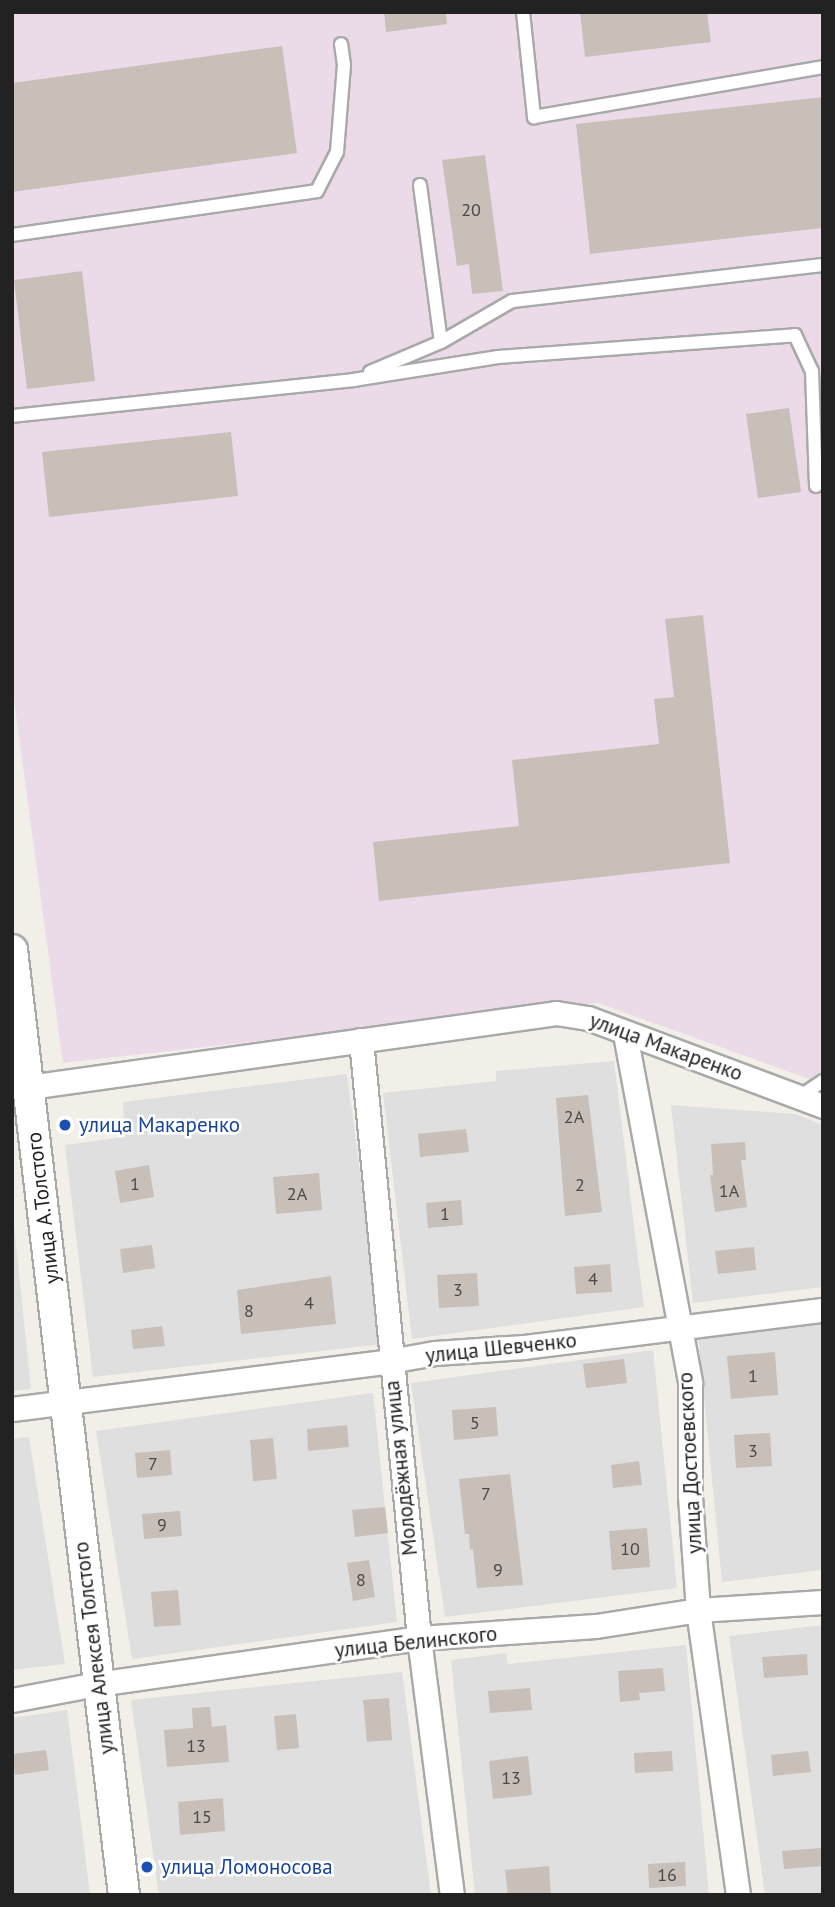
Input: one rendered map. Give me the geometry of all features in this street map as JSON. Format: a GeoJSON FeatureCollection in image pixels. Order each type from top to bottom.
{"type":"FeatureCollection","features":[{"type":"Feature","properties":{"kind":"street"},"geometry":{"type":"LineString","coordinates":[[12,950],[17,1016]]}},
{"type":"Feature","properties":{"kind":"street","name":"улица Макаренко"},"geometry":{"type":"LineString","coordinates":[[29,1087],[556,1013],[588,1018],[625,1034],[802,1095],[823,1106]]}},
{"type":"Feature","properties":{"kind":"street","name":"улица А.Толстого"},"geometry":{"type":"LineString","coordinates":[[17,1016],[29,1087],[66,1400]]}},
{"type":"Feature","properties":{"kind":"street","name":"улица Достоевского"},"geometry":{"type":"LineString","coordinates":[[625,1034],[690,1383],[690,1496],[698,1610],[738,1895]]}},
{"type":"Feature","properties":{"kind":"street","name":"Молодёжная улица"},"geometry":{"type":"LineString","coordinates":[[362,1040],[390,1361],[419,1638],[452,1895]]}},
{"type":"Feature","properties":{"kind":"street","name":"улица Шевченко"},"geometry":{"type":"LineString","coordinates":[[12,1409],[435,1353],[524,1347],[823,1310]]}},
{"type":"Feature","properties":{"kind":"street","name":"улица Алексея Толстого"},"geometry":{"type":"LineString","coordinates":[[66,1400],[97,1684],[124,1895]]}},
{"type":"Feature","properties":{"kind":"street","name":"улица Белинского"},"geometry":{"type":"LineString","coordinates":[[12,1700],[97,1684],[419,1638],[596,1626],[698,1610],[823,1602]]}},
{"type":"Feature","properties":{"kind":"lane"},"geometry":{"type":"LineString","coordinates":[[523,12],[534,117],[823,67]]}},
{"type":"Feature","properties":{"kind":"lane"},"geometry":{"type":"LineString","coordinates":[[12,235],[317,191],[337,152],[344,65],[341,44]]}},
{"type":"Feature","properties":{"kind":"lane"},"geometry":{"type":"LineString","coordinates":[[420,185],[441,342]]}},
{"type":"Feature","properties":{"kind":"lane"},"geometry":{"type":"LineString","coordinates":[[353,380],[441,342],[512,301],[823,265]]}},
{"type":"Feature","properties":{"kind":"lane"},"geometry":{"type":"LineString","coordinates":[[12,415],[353,380],[498,357],[796,335],[812,371],[819,450],[816,486]]}},
{"type":"Feature","properties":{"kind":"lane"},"geometry":{"type":"LineString","coordinates":[[802,1095],[823,1081]]}},
{"type":"Feature","properties":{"kind":"shaded area"},"geometry":{"type":"Polygon","coordinates":[[[12,12],[823,12],[823,1084],[598,1003],[63,1063],[12,685],[12,12]]]}},
{"type":"Feature","properties":{"kind":"shaded area"},"geometry":{"type":"Polygon","coordinates":[[[614,1061],[644,1307],[412,1339],[383,1093],[496,1081],[496,1071],[614,1061]]]}},
{"type":"Feature","properties":{"kind":"shaded area"},"geometry":{"type":"Polygon","coordinates":[[[347,1074],[383,1344],[93,1377],[65,1145],[125,1137],[123,1102],[347,1074]]]}},
{"type":"Feature","properties":{"kind":"shaded area"},"geometry":{"type":"Polygon","coordinates":[[[671,1105],[796,1114],[823,1125],[823,1287],[693,1303],[671,1105]]]}},
{"type":"Feature","properties":{"kind":"shaded area"},"geometry":{"type":"Polygon","coordinates":[[[12,1205],[31,1389],[12,1391],[12,1205]]]}},
{"type":"Feature","properties":{"kind":"shaded area"},"geometry":{"type":"Polygon","coordinates":[[[823,1323],[823,1570],[722,1582],[698,1335],[823,1323]]]}},
{"type":"Feature","properties":{"kind":"shaded area"},"geometry":{"type":"Polygon","coordinates":[[[653,1350],[677,1588],[445,1617],[411,1383],[653,1350]]]}},
{"type":"Feature","properties":{"kind":"shaded area"},"geometry":{"type":"Polygon","coordinates":[[[373,1393],[397,1622],[132,1659],[96,1431],[373,1393]]]}},
{"type":"Feature","properties":{"kind":"shaded area"},"geometry":{"type":"Polygon","coordinates":[[[29,1437],[65,1664],[12,1670],[12,1439],[29,1437]]]}},
{"type":"Feature","properties":{"kind":"shaded area"},"geometry":{"type":"Polygon","coordinates":[[[823,1625],[823,1895],[765,1895],[729,1636],[823,1625]]]}},
{"type":"Feature","properties":{"kind":"shaded area"},"geometry":{"type":"Polygon","coordinates":[[[686,1645],[709,1895],[475,1895],[451,1660],[506,1653],[508,1664],[686,1645]]]}},
{"type":"Feature","properties":{"kind":"shaded area"},"geometry":{"type":"Polygon","coordinates":[[[402,1672],[431,1895],[159,1895],[131,1700],[402,1672]]]}},
{"type":"Feature","properties":{"kind":"shaded area"},"geometry":{"type":"Polygon","coordinates":[[[67,1710],[90,1895],[12,1895],[12,1718],[67,1710]]]}},
{"type":"Feature","properties":{"kind":"building"},"geometry":{"type":"Polygon","coordinates":[[[384,12],[446,12],[447,24],[386,32],[384,12]]]}},
{"type":"Feature","properties":{"kind":"building"},"geometry":{"type":"Polygon","coordinates":[[[580,12],[707,12],[711,42],[585,57],[580,12]]]}},
{"type":"Feature","properties":{"kind":"building"},"geometry":{"type":"Polygon","coordinates":[[[282,46],[297,153],[12,192],[12,83],[282,46]]]}},
{"type":"Feature","properties":{"kind":"building"},"geometry":{"type":"Polygon","coordinates":[[[823,97],[823,228],[590,254],[576,124],[823,97]]]}},
{"type":"Feature","properties":{"kind":"building"},"geometry":{"type":"Polygon","coordinates":[[[485,155],[503,291],[472,294],[469,264],[457,266],[442,160],[485,155]]]}},
{"type":"Feature","properties":{"kind":"building"},"geometry":{"type":"Polygon","coordinates":[[[82,271],[95,381],[27,389],[14,280],[82,271]]]}},
{"type":"Feature","properties":{"kind":"building"},"geometry":{"type":"Polygon","coordinates":[[[789,408],[801,492],[758,498],[746,414],[789,408]]]}},
{"type":"Feature","properties":{"kind":"building"},"geometry":{"type":"Polygon","coordinates":[[[231,432],[238,496],[49,517],[42,452],[231,432]]]}},
{"type":"Feature","properties":{"kind":"building"},"geometry":{"type":"Polygon","coordinates":[[[703,615],[730,863],[379,901],[373,842],[519,826],[512,760],[659,744],[654,699],[674,697],[665,619],[703,615]]]}},
{"type":"Feature","properties":{"kind":"building"},"geometry":{"type":"Polygon","coordinates":[[[588,1095],[602,1212],[565,1216],[556,1098],[588,1095]]]}},
{"type":"Feature","properties":{"kind":"building"},"geometry":{"type":"Polygon","coordinates":[[[466,1129],[469,1152],[420,1157],[418,1134],[466,1129]]]}},
{"type":"Feature","properties":{"kind":"building"},"geometry":{"type":"Polygon","coordinates":[[[745,1142],[746,1160],[741,1160],[747,1207],[715,1212],[710,1175],[713,1175],[711,1144],[745,1142]]]}},
{"type":"Feature","properties":{"kind":"building"},"geometry":{"type":"Polygon","coordinates":[[[149,1165],[154,1197],[120,1203],[115,1171],[149,1165]]]}},
{"type":"Feature","properties":{"kind":"building"},"geometry":{"type":"Polygon","coordinates":[[[319,1173],[322,1210],[276,1214],[273,1177],[319,1173]]]}},
{"type":"Feature","properties":{"kind":"building"},"geometry":{"type":"Polygon","coordinates":[[[461,1200],[463,1225],[428,1228],[426,1203],[461,1200]]]}},
{"type":"Feature","properties":{"kind":"building"},"geometry":{"type":"Polygon","coordinates":[[[152,1245],[155,1268],[123,1273],[120,1249],[152,1245]]]}},
{"type":"Feature","properties":{"kind":"building"},"geometry":{"type":"Polygon","coordinates":[[[754,1247],[756,1270],[718,1274],[715,1251],[754,1247]]]}},
{"type":"Feature","properties":{"kind":"building"},"geometry":{"type":"Polygon","coordinates":[[[610,1264],[612,1292],[576,1294],[574,1267],[610,1264]]]}},
{"type":"Feature","properties":{"kind":"building"},"geometry":{"type":"Polygon","coordinates":[[[477,1273],[479,1306],[439,1308],[437,1275],[477,1273]]]}},
{"type":"Feature","properties":{"kind":"building"},"geometry":{"type":"Polygon","coordinates":[[[331,1276],[336,1324],[241,1334],[237,1290],[331,1276]]]}},
{"type":"Feature","properties":{"kind":"building"},"geometry":{"type":"Polygon","coordinates":[[[162,1326],[165,1346],[133,1349],[131,1330],[162,1326]]]}},
{"type":"Feature","properties":{"kind":"building"},"geometry":{"type":"Polygon","coordinates":[[[775,1352],[778,1395],[731,1399],[727,1356],[775,1352]]]}},
{"type":"Feature","properties":{"kind":"building"},"geometry":{"type":"Polygon","coordinates":[[[624,1359],[627,1383],[586,1388],[583,1364],[624,1359]]]}},
{"type":"Feature","properties":{"kind":"building"},"geometry":{"type":"Polygon","coordinates":[[[496,1407],[498,1436],[454,1440],[452,1410],[496,1407]]]}},
{"type":"Feature","properties":{"kind":"building"},"geometry":{"type":"Polygon","coordinates":[[[347,1425],[349,1447],[308,1451],[307,1429],[347,1425]]]}},
{"type":"Feature","properties":{"kind":"building"},"geometry":{"type":"Polygon","coordinates":[[[770,1433],[772,1466],[736,1468],[734,1435],[770,1433]]]}},
{"type":"Feature","properties":{"kind":"building"},"geometry":{"type":"Polygon","coordinates":[[[273,1438],[277,1479],[253,1481],[250,1440],[273,1438]]]}},
{"type":"Feature","properties":{"kind":"building"},"geometry":{"type":"Polygon","coordinates":[[[170,1450],[172,1475],[137,1478],[135,1453],[170,1450]]]}},
{"type":"Feature","properties":{"kind":"building"},"geometry":{"type":"Polygon","coordinates":[[[639,1461],[642,1485],[613,1488],[611,1465],[639,1461]]]}},
{"type":"Feature","properties":{"kind":"building"},"geometry":{"type":"Polygon","coordinates":[[[510,1474],[523,1585],[477,1588],[473,1549],[470,1550],[469,1534],[465,1534],[459,1479],[510,1474]]]}},
{"type":"Feature","properties":{"kind":"building"},"geometry":{"type":"Polygon","coordinates":[[[385,1507],[388,1533],[355,1537],[352,1510],[385,1507]]]}},
{"type":"Feature","properties":{"kind":"building"},"geometry":{"type":"Polygon","coordinates":[[[180,1511],[182,1536],[144,1539],[142,1514],[180,1511]]]}},
{"type":"Feature","properties":{"kind":"building"},"geometry":{"type":"Polygon","coordinates":[[[647,1528],[650,1567],[612,1570],[609,1531],[647,1528]]]}},
{"type":"Feature","properties":{"kind":"building"},"geometry":{"type":"Polygon","coordinates":[[[369,1560],[375,1597],[353,1601],[347,1563],[369,1560]]]}},
{"type":"Feature","properties":{"kind":"building"},"geometry":{"type":"Polygon","coordinates":[[[178,1590],[181,1625],[154,1627],[151,1592],[178,1590]]]}},
{"type":"Feature","properties":{"kind":"building"},"geometry":{"type":"Polygon","coordinates":[[[807,1654],[808,1675],[764,1678],[762,1657],[807,1654]]]}},
{"type":"Feature","properties":{"kind":"building"},"geometry":{"type":"Polygon","coordinates":[[[663,1668],[665,1691],[639,1693],[640,1700],[620,1702],[618,1671],[663,1668]]]}},
{"type":"Feature","properties":{"kind":"building"},"geometry":{"type":"Polygon","coordinates":[[[530,1688],[532,1710],[490,1713],[488,1691],[530,1688]]]}},
{"type":"Feature","properties":{"kind":"building"},"geometry":{"type":"Polygon","coordinates":[[[389,1698],[392,1740],[367,1742],[363,1700],[389,1698]]]}},
{"type":"Feature","properties":{"kind":"building"},"geometry":{"type":"Polygon","coordinates":[[[210,1707],[212,1727],[226,1725],[229,1762],[167,1767],[164,1730],[193,1728],[192,1708],[210,1707]]]}},
{"type":"Feature","properties":{"kind":"building"},"geometry":{"type":"Polygon","coordinates":[[[296,1714],[299,1748],[277,1750],[274,1716],[296,1714]]]}},
{"type":"Feature","properties":{"kind":"building"},"geometry":{"type":"Polygon","coordinates":[[[46,1750],[49,1770],[15,1775],[12,1754],[46,1750]]]}},
{"type":"Feature","properties":{"kind":"building"},"geometry":{"type":"Polygon","coordinates":[[[672,1751],[673,1771],[635,1773],[634,1753],[672,1751]]]}},
{"type":"Feature","properties":{"kind":"building"},"geometry":{"type":"Polygon","coordinates":[[[808,1751],[811,1772],[773,1776],[771,1755],[808,1751]]]}},
{"type":"Feature","properties":{"kind":"building"},"geometry":{"type":"Polygon","coordinates":[[[528,1756],[532,1795],[493,1799],[489,1761],[528,1756]]]}},
{"type":"Feature","properties":{"kind":"building"},"geometry":{"type":"Polygon","coordinates":[[[223,1798],[225,1831],[180,1835],[178,1802],[223,1798]]]}},
{"type":"Feature","properties":{"kind":"building"},"geometry":{"type":"Polygon","coordinates":[[[821,1848],[823,1866],[784,1869],[782,1851],[821,1848]]]}},
{"type":"Feature","properties":{"kind":"building"},"geometry":{"type":"Polygon","coordinates":[[[685,1862],[686,1886],[649,1888],[648,1864],[685,1862]]]}},
{"type":"Feature","properties":{"kind":"building"},"geometry":{"type":"Polygon","coordinates":[[[549,1866],[551,1895],[508,1895],[505,1870],[549,1866]]]}},
{"type":"Feature","properties":{"kind":"place","name":"улица Макаренко"},"geometry":{"type":"Point","coordinates":[65,1125]}},
{"type":"Feature","properties":{"kind":"place","name":"улица Ломоносова"},"geometry":{"type":"Point","coordinates":[147,1867]}}]}
